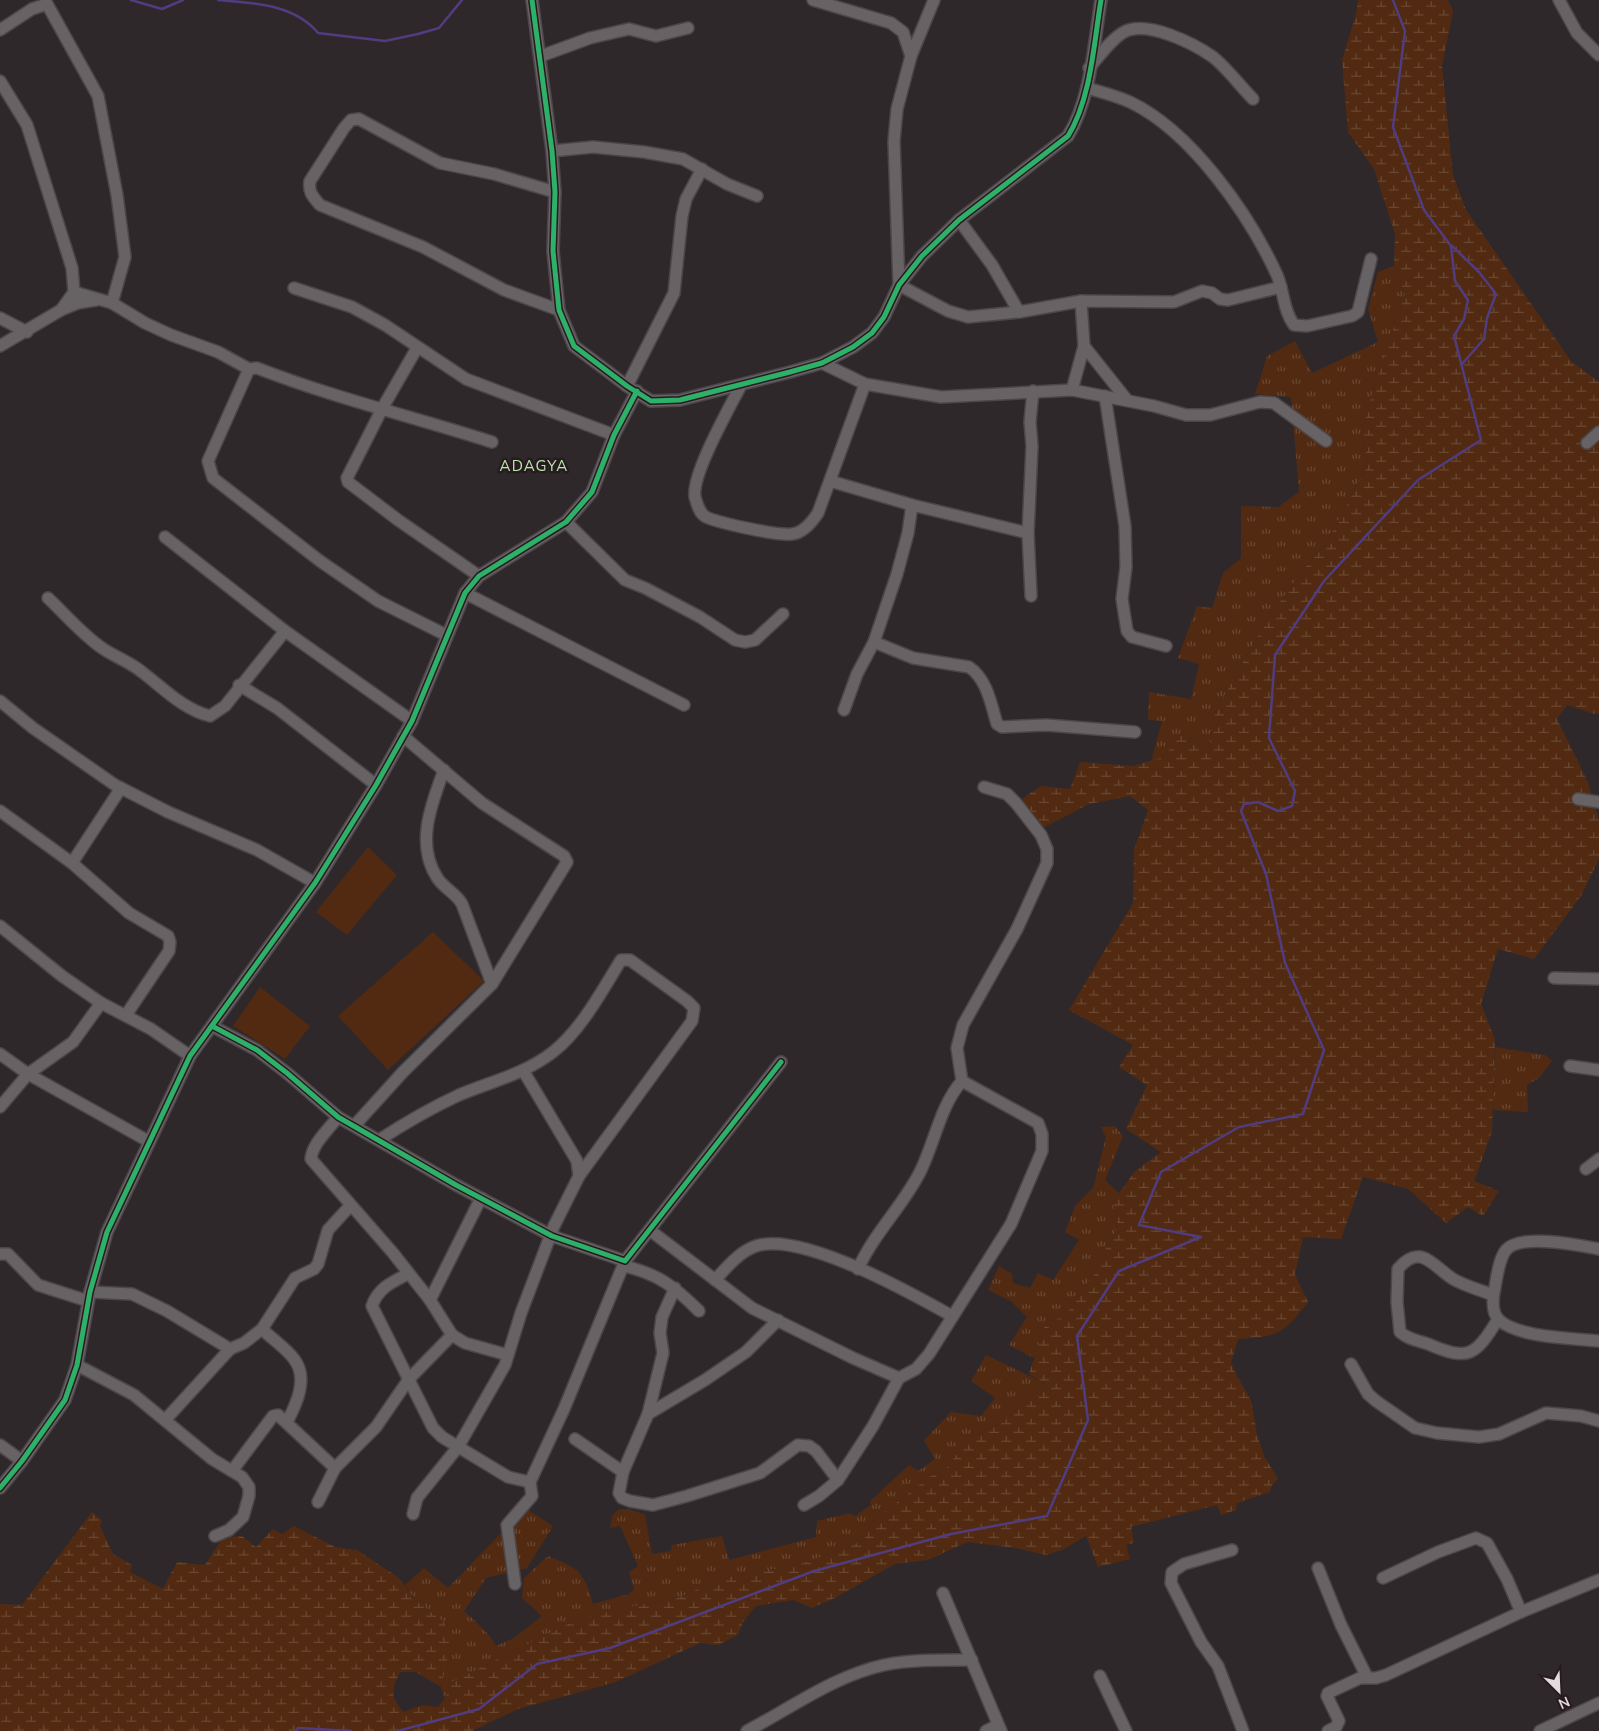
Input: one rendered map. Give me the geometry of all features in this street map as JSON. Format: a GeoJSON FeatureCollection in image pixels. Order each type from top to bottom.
{"type":"FeatureCollection","features":[{"type":"Feature","properties":{"kind":"street"},"geometry":{"type":"LineString","coordinates":[[532,0],[541,56],[552,151],[555,192],[553,251],[559,310],[574,346],[651,401],[680,400],[822,363],[852,347],[872,333],[884,317],[899,285],[922,256],[959,220],[1068,136],[1076,123],[1086,88],[1101,0]]}},
{"type":"Feature","properties":{"kind":"street"},"geometry":{"type":"LineString","coordinates":[[812,0],[891,23],[904,32],[911,56]]}},
{"type":"Feature","properties":{"kind":"street"},"geometry":{"type":"LineString","coordinates":[[899,285],[894,141],[897,109],[911,56],[934,0]]}},
{"type":"Feature","properties":{"kind":"street"},"geometry":{"type":"LineString","coordinates":[[1559,0],[1577,33],[1599,55]]}},
{"type":"Feature","properties":{"kind":"street"},"geometry":{"type":"LineString","coordinates":[[0,30],[45,2],[98,96],[117,195],[125,257],[112,303]]}},
{"type":"Feature","properties":{"kind":"street"},"geometry":{"type":"LineString","coordinates":[[541,56],[590,38],[629,29],[656,36],[688,28]]}},
{"type":"Feature","properties":{"kind":"street"},"geometry":{"type":"LineString","coordinates":[[1090,68],[1122,33],[1135,28],[1149,29],[1169,34],[1213,58],[1252,99]]}},
{"type":"Feature","properties":{"kind":"street"},"geometry":{"type":"LineString","coordinates":[[0,81],[5,99],[27,125],[72,268],[74,292],[61,310]]}},
{"type":"Feature","properties":{"kind":"street"},"geometry":{"type":"LineString","coordinates":[[1086,88],[1131,102],[1164,123],[1201,159],[1240,210],[1257,236],[1278,276],[1288,318],[1294,325],[1307,326],[1352,316],[1358,312],[1362,304],[1371,259]]}},
{"type":"Feature","properties":{"kind":"street"},"geometry":{"type":"LineString","coordinates":[[555,192],[494,174],[440,163],[360,119],[351,120],[344,128],[308,187],[320,205],[423,248],[504,290],[559,310]]}},
{"type":"Feature","properties":{"kind":"street"},"geometry":{"type":"LineString","coordinates":[[552,151],[593,148],[644,152],[683,159],[726,184],[757,196]]}},
{"type":"Feature","properties":{"kind":"street"},"geometry":{"type":"LineString","coordinates":[[0,1488],[22,1461],[65,1400],[77,1365],[89,1297],[107,1232],[148,1141],[190,1056],[314,883],[376,785],[412,721],[465,593],[479,576],[566,522],[592,492],[632,389],[674,294],[682,216],[686,198],[702,169]]}},
{"type":"Feature","properties":{"kind":"street"},"geometry":{"type":"LineString","coordinates":[[959,220],[992,265],[1019,312]]}},
{"type":"Feature","properties":{"kind":"street"},"geometry":{"type":"LineString","coordinates":[[899,285],[956,314],[968,317],[1019,312],[1081,301],[1174,302],[1202,291],[1212,292],[1220,299],[1228,300],[1280,288]]}},
{"type":"Feature","properties":{"kind":"street"},"geometry":{"type":"LineString","coordinates":[[294,288],[352,307],[385,325],[466,379],[614,435]]}},
{"type":"Feature","properties":{"kind":"street"},"geometry":{"type":"LineString","coordinates":[[74,292],[112,303],[154,327],[218,352],[249,369],[257,368],[314,390],[382,407],[492,442]]}},
{"type":"Feature","properties":{"kind":"street"},"geometry":{"type":"LineString","coordinates":[[0,346],[27,332],[61,310],[78,303],[98,299]]}},
{"type":"Feature","properties":{"kind":"street"},"geometry":{"type":"LineString","coordinates":[[1072,390],[1084,346],[1081,301]]}},
{"type":"Feature","properties":{"kind":"street"},"geometry":{"type":"LineString","coordinates":[[0,318],[27,332]]}},
{"type":"Feature","properties":{"kind":"street"},"geometry":{"type":"LineString","coordinates":[[1084,346],[1127,400]]}},
{"type":"Feature","properties":{"kind":"street"},"geometry":{"type":"LineString","coordinates":[[417,348],[382,407],[348,478],[348,482],[398,520],[479,576]]}},
{"type":"Feature","properties":{"kind":"street"},"geometry":{"type":"LineString","coordinates":[[822,363],[865,384],[941,397],[1072,390],[1127,400],[1186,415],[1210,415],[1260,402],[1274,403],[1326,441]]}},
{"type":"Feature","properties":{"kind":"street"},"geometry":{"type":"LineString","coordinates":[[249,369],[212,448],[208,461],[213,478],[320,561],[378,601],[446,635]]}},
{"type":"Feature","properties":{"kind":"street"},"geometry":{"type":"LineString","coordinates":[[741,385],[716,435],[695,486],[699,510],[705,516],[726,523],[793,534],[813,521],[830,481],[865,384]]}},
{"type":"Feature","properties":{"kind":"street"},"geometry":{"type":"LineString","coordinates":[[1031,596],[1028,533],[1032,454],[1030,422],[1033,391]]}},
{"type":"Feature","properties":{"kind":"street"},"geometry":{"type":"LineString","coordinates":[[1105,396],[1125,526],[1126,567],[1122,600],[1128,631],[1132,637],[1166,646]]}},
{"type":"Feature","properties":{"kind":"street"},"geometry":{"type":"LineString","coordinates":[[1587,443],[1599,432]]}},
{"type":"Feature","properties":{"kind":"street"},"geometry":{"type":"LineString","coordinates":[[830,481],[912,505],[1028,533]]}},
{"type":"Feature","properties":{"kind":"street"},"geometry":{"type":"LineString","coordinates":[[844,710],[857,674],[874,642],[897,574],[908,533],[912,505]]}},
{"type":"Feature","properties":{"kind":"street"},"geometry":{"type":"LineString","coordinates":[[566,522],[625,580],[700,617],[735,640],[745,642],[755,640],[783,614]]}},
{"type":"Feature","properties":{"kind":"street"},"geometry":{"type":"LineString","coordinates":[[165,537],[285,631],[412,721]]}},
{"type":"Feature","properties":{"kind":"street"},"geometry":{"type":"LineString","coordinates":[[465,593],[684,705]]}},
{"type":"Feature","properties":{"kind":"street"},"geometry":{"type":"LineString","coordinates":[[48,598],[98,645],[125,659],[179,701],[201,714],[210,716],[216,714],[225,706],[239,685],[285,631]]}},
{"type":"Feature","properties":{"kind":"street"},"geometry":{"type":"LineString","coordinates":[[874,642],[913,658],[969,667],[977,672],[984,684],[997,724],[1002,727],[1046,725],[1135,732]]}},
{"type":"Feature","properties":{"kind":"street"},"geometry":{"type":"LineString","coordinates":[[239,685],[277,708],[376,785]]}},
{"type":"Feature","properties":{"kind":"street"},"geometry":{"type":"LineString","coordinates":[[0,701],[33,728],[121,788],[168,812],[257,850],[314,883]]}},
{"type":"Feature","properties":{"kind":"street"},"geometry":{"type":"LineString","coordinates":[[354,1126],[403,1072],[492,984],[567,862],[564,856],[482,803],[403,736]]}},
{"type":"Feature","properties":{"kind":"street"},"geometry":{"type":"LineString","coordinates":[[444,770],[430,807],[426,848],[438,879],[458,896],[462,904],[492,984]]}},
{"type":"Feature","properties":{"kind":"street"},"geometry":{"type":"LineString","coordinates":[[858,1269],[873,1240],[908,1194],[921,1171],[950,1098],[962,1081],[957,1048],[964,1025],[1017,929],[1047,863],[1047,849],[1041,835],[1016,803],[1007,794],[984,787]]}},
{"type":"Feature","properties":{"kind":"street"},"geometry":{"type":"LineString","coordinates":[[72,863],[121,788]]}},
{"type":"Feature","properties":{"kind":"street"},"geometry":{"type":"LineString","coordinates":[[1578,799],[1599,802]]}},
{"type":"Feature","properties":{"kind":"street"},"geometry":{"type":"LineString","coordinates":[[0,810],[72,863],[129,913],[168,936],[170,942],[169,951],[126,1015]]}},
{"type":"Feature","properties":{"kind":"street"},"geometry":{"type":"LineString","coordinates":[[0,926],[62,976],[190,1056]]}},
{"type":"Feature","properties":{"kind":"street"},"geometry":{"type":"LineString","coordinates":[[379,1140],[434,1107],[460,1095],[524,1072],[554,1051],[590,1011],[621,960],[630,960],[641,966],[694,1008],[692,1021],[579,1176],[554,1226],[552,1236],[521,1312],[501,1374],[458,1447],[417,1498],[413,1514]]}},
{"type":"Feature","properties":{"kind":"street"},"geometry":{"type":"LineString","coordinates":[[1554,978],[1599,979]]}},
{"type":"Feature","properties":{"kind":"street"},"geometry":{"type":"LineString","coordinates":[[0,1107],[28,1074],[73,1042],[101,1002]]}},
{"type":"Feature","properties":{"kind":"street"},"geometry":{"type":"LineString","coordinates":[[212,1026],[256,1050],[287,1073],[338,1117],[552,1236],[663,1279],[699,1311]]}},
{"type":"Feature","properties":{"kind":"street"},"geometry":{"type":"LineString","coordinates":[[0,1054],[28,1074],[148,1141]]}},
{"type":"Feature","properties":{"kind":"street"},"geometry":{"type":"LineString","coordinates":[[514,1584],[507,1525],[532,1496],[530,1482],[564,1409],[625,1263],[781,1062]]}},
{"type":"Feature","properties":{"kind":"street"},"geometry":{"type":"LineString","coordinates":[[1570,1066],[1599,1070]]}},
{"type":"Feature","properties":{"kind":"street"},"geometry":{"type":"LineString","coordinates":[[524,1072],[577,1161],[579,1176]]}},
{"type":"Feature","properties":{"kind":"street"},"geometry":{"type":"LineString","coordinates":[[804,1505],[819,1496],[838,1480],[874,1426],[899,1378],[916,1369],[929,1354],[1011,1224],[1042,1151],[1042,1134],[1038,1123],[962,1081]]}},
{"type":"Feature","properties":{"kind":"street"},"geometry":{"type":"LineString","coordinates":[[338,1117],[317,1144],[311,1159],[350,1206],[380,1237],[430,1300],[452,1335],[465,1343],[508,1355]]}},
{"type":"Feature","properties":{"kind":"street"},"geometry":{"type":"LineString","coordinates":[[1586,1169],[1599,1158]]}},
{"type":"Feature","properties":{"kind":"street"},"geometry":{"type":"LineString","coordinates":[[430,1300],[481,1198]]}},
{"type":"Feature","properties":{"kind":"street"},"geometry":{"type":"LineString","coordinates":[[166,1419],[230,1350],[244,1343],[262,1329],[295,1278],[314,1269],[318,1264],[328,1230],[350,1206]]}},
{"type":"Feature","properties":{"kind":"street"},"geometry":{"type":"LineString","coordinates":[[650,1231],[752,1308],[853,1358],[899,1378]]}},
{"type":"Feature","properties":{"kind":"street"},"geometry":{"type":"LineString","coordinates":[[1599,1249],[1562,1242],[1517,1243],[1506,1251],[1498,1270],[1493,1295],[1494,1309],[1498,1319],[1533,1334],[1599,1341]]}},
{"type":"Feature","properties":{"kind":"street"},"geometry":{"type":"LineString","coordinates":[[715,1280],[745,1251],[757,1245],[790,1245],[806,1248],[858,1269],[912,1294],[952,1316]]}},
{"type":"Feature","properties":{"kind":"street"},"geometry":{"type":"LineString","coordinates":[[0,1254],[8,1254],[38,1285],[89,1297],[132,1294],[167,1311],[230,1350]]}},
{"type":"Feature","properties":{"kind":"street"},"geometry":{"type":"LineString","coordinates":[[1493,1295],[1453,1279],[1422,1257],[1412,1257],[1398,1269],[1397,1302],[1400,1332],[1408,1339],[1429,1344],[1442,1352],[1466,1354],[1484,1343],[1498,1319]]}},
{"type":"Feature","properties":{"kind":"street"},"geometry":{"type":"LineString","coordinates":[[408,1274],[382,1288],[375,1296],[372,1306],[434,1428],[442,1437],[508,1477],[530,1482]]}},
{"type":"Feature","properties":{"kind":"street"},"geometry":{"type":"LineString","coordinates":[[675,1288],[662,1317],[660,1333],[662,1353],[648,1414],[623,1472],[618,1493],[622,1498],[653,1505],[760,1473],[798,1445],[809,1446],[816,1450],[838,1480]]}},
{"type":"Feature","properties":{"kind":"street"},"geometry":{"type":"LineString","coordinates":[[648,1414],[705,1380],[746,1352],[778,1320]]}},
{"type":"Feature","properties":{"kind":"street"},"geometry":{"type":"LineString","coordinates":[[262,1329],[294,1358],[298,1364],[300,1377],[299,1396],[287,1422]]}},
{"type":"Feature","properties":{"kind":"street"},"geometry":{"type":"LineString","coordinates":[[318,1502],[336,1468],[376,1427],[409,1379],[452,1335]]}},
{"type":"Feature","properties":{"kind":"street"},"geometry":{"type":"LineString","coordinates":[[1351,1364],[1368,1394],[1415,1428],[1437,1433],[1479,1437],[1499,1434],[1546,1413],[1581,1416],[1599,1421]]}},
{"type":"Feature","properties":{"kind":"street"},"geometry":{"type":"LineString","coordinates":[[77,1365],[134,1395],[166,1419],[212,1459],[232,1471],[245,1482],[249,1487],[249,1496],[243,1517],[237,1525],[215,1536]]}},
{"type":"Feature","properties":{"kind":"street"},"geometry":{"type":"LineString","coordinates":[[232,1471],[273,1416],[278,1415],[336,1468]]}},
{"type":"Feature","properties":{"kind":"street"},"geometry":{"type":"LineString","coordinates":[[575,1439],[623,1472]]}},
{"type":"Feature","properties":{"kind":"street"},"geometry":{"type":"LineString","coordinates":[[0,1445],[22,1461]]}},
{"type":"Feature","properties":{"kind":"street"},"geometry":{"type":"LineString","coordinates":[[1383,1578],[1438,1552],[1476,1538],[1482,1539],[1487,1543],[1507,1579],[1521,1612]]}},
{"type":"Feature","properties":{"kind":"street"},"geometry":{"type":"LineString","coordinates":[[1232,1550],[1184,1564],[1172,1572],[1171,1583],[1201,1642],[1218,1666],[1244,1731]]}},
{"type":"Feature","properties":{"kind":"street"},"geometry":{"type":"LineString","coordinates":[[1318,1568],[1341,1626],[1367,1677]]}},
{"type":"Feature","properties":{"kind":"street"},"geometry":{"type":"LineString","coordinates":[[1328,1731],[1336,1727],[1339,1721],[1326,1696],[1328,1693],[1367,1677],[1376,1678],[1386,1674],[1521,1612],[1599,1580]]}},
{"type":"Feature","properties":{"kind":"street"},"geometry":{"type":"LineString","coordinates":[[942,1593],[1000,1728],[986,1731]]}},
{"type":"Feature","properties":{"kind":"street"},"geometry":{"type":"LineString","coordinates":[[746,1731],[840,1680],[884,1665],[930,1660],[972,1660]]}},
{"type":"Feature","properties":{"kind":"street"},"geometry":{"type":"LineString","coordinates":[[1100,1676],[1126,1731]]}},
{"type":"Feature","properties":{"kind":"street"},"geometry":{"type":"LineString","coordinates":[[1540,1731],[1599,1703]]}},
{"type":"Feature","properties":{"kind":"green space"},"geometry":{"type":"Polygon","coordinates":[[[1358,0],[1448,0],[1453,11],[1442,66],[1453,175],[1466,210],[1571,361],[1599,382],[1599,713],[1594,714],[1567,705],[1557,719],[1587,780],[1599,820],[1599,859],[1581,896],[1534,959],[1498,949],[1481,1004],[1495,1039],[1492,1132],[1474,1181],[1499,1191],[1483,1216],[1468,1207],[1446,1223],[1408,1189],[1363,1177],[1341,1239],[1303,1237],[1295,1275],[1308,1302],[1292,1321],[1279,1332],[1262,1337],[1238,1339],[1231,1363],[1251,1400],[1257,1434],[1264,1456],[1278,1479],[1272,1485],[1270,1492],[1237,1503],[1236,1510],[1221,1515],[1217,1505],[1131,1527],[1134,1543],[1126,1545],[1130,1559],[1098,1567],[1086,1536],[1062,1550],[1046,1555],[1016,1548],[967,1542],[928,1560],[895,1564],[835,1598],[812,1608],[793,1600],[756,1606],[743,1622],[738,1635],[718,1645],[700,1643],[616,1682],[518,1709],[472,1731],[0,1731],[0,1604],[22,1605],[92,1512],[102,1520],[100,1526],[113,1554],[132,1565],[130,1572],[163,1589],[177,1562],[205,1565],[223,1537],[242,1536],[256,1547],[273,1529],[282,1534],[294,1526],[335,1547],[357,1550],[399,1578],[415,1600],[444,1622],[451,1643],[441,1687],[416,1672],[400,1672],[393,1693],[403,1712],[422,1705],[438,1707],[445,1699],[450,1683],[568,1624],[610,1611],[680,1597],[721,1578],[793,1566],[834,1553],[864,1540],[871,1523],[929,1477],[947,1468],[967,1440],[1003,1422],[1046,1384],[1029,1374],[1046,1322],[1064,1317],[1095,1273],[1100,1257],[1115,1235],[1118,1218],[1112,1203],[1135,1171],[1161,1152],[1126,1129],[1147,1085],[1119,1067],[1133,1045],[1069,1010],[1133,903],[1134,850],[1148,810],[1130,796],[1089,804],[1041,829],[1019,801],[1041,786],[1070,789],[1080,762],[1133,766],[1164,757],[1181,734],[1209,746],[1216,710],[1267,620],[1303,570],[1325,545],[1368,465],[1362,432],[1373,390],[1405,294],[1394,266],[1395,234],[1374,169],[1348,132],[1342,60],[1356,14],[1358,0]]]}},
{"type":"Feature","properties":{"kind":"green space"},"geometry":{"type":"Polygon","coordinates":[[[1394,266],[1405,294],[1373,390],[1362,432],[1368,465],[1325,545],[1303,570],[1267,620],[1216,710],[1209,746],[1181,734],[1164,757],[1151,761],[1162,721],[1148,720],[1149,692],[1191,699],[1199,664],[1178,658],[1197,606],[1212,608],[1223,573],[1241,558],[1241,506],[1278,507],[1299,492],[1291,397],[1255,394],[1267,356],[1295,341],[1312,373],[1378,342],[1368,309],[1378,272],[1394,266]]]}},
{"type":"Feature","properties":{"kind":"green space"},"geometry":{"type":"Polygon","coordinates":[[[368,847],[397,875],[347,935],[316,912],[368,847]]]}},
{"type":"Feature","properties":{"kind":"green space"},"geometry":{"type":"Polygon","coordinates":[[[433,932],[484,981],[388,1070],[338,1016],[433,932]]]}},
{"type":"Feature","properties":{"kind":"green space"},"geometry":{"type":"Polygon","coordinates":[[[260,987],[310,1026],[285,1059],[233,1026],[260,987]]]}},
{"type":"Feature","properties":{"kind":"green space"},"geometry":{"type":"Polygon","coordinates":[[[1495,1047],[1545,1055],[1552,1061],[1539,1078],[1527,1085],[1528,1112],[1493,1110],[1495,1047]]]}},
{"type":"Feature","properties":{"kind":"green space"},"geometry":{"type":"Polygon","coordinates":[[[1115,1126],[1123,1136],[1105,1180],[1119,1193],[1112,1203],[1118,1218],[1115,1235],[1100,1257],[1095,1273],[1064,1317],[1046,1322],[1034,1358],[1009,1345],[1027,1317],[1011,1301],[988,1290],[999,1266],[1012,1274],[1013,1283],[1030,1288],[1038,1273],[1053,1280],[1079,1240],[1065,1232],[1075,1206],[1093,1188],[1106,1137],[1101,1127],[1115,1126]]]}},
{"type":"Feature","properties":{"kind":"green space"},"geometry":{"type":"Polygon","coordinates":[[[986,1355],[1046,1384],[1003,1422],[967,1440],[947,1468],[929,1477],[871,1523],[864,1540],[834,1553],[793,1566],[721,1578],[680,1597],[610,1611],[568,1624],[450,1683],[445,1699],[441,1687],[444,1670],[444,1622],[415,1600],[405,1585],[424,1568],[448,1588],[502,1532],[528,1510],[553,1526],[527,1568],[486,1578],[464,1611],[486,1632],[496,1646],[514,1638],[542,1616],[522,1598],[524,1578],[548,1556],[573,1568],[583,1577],[593,1604],[629,1594],[634,1589],[629,1572],[638,1566],[620,1526],[610,1528],[612,1516],[619,1509],[629,1509],[645,1515],[652,1554],[671,1551],[672,1545],[722,1536],[729,1560],[816,1537],[817,1521],[850,1513],[855,1516],[871,1505],[870,1501],[909,1465],[918,1471],[935,1459],[924,1440],[951,1412],[981,1416],[995,1398],[971,1381],[986,1355]]]}},
{"type":"Feature","properties":{"kind":"waterway"},"geometry":{"type":"LineString","coordinates":[[131,0],[162,9],[183,0]]}},
{"type":"Feature","properties":{"kind":"waterway"},"geometry":{"type":"LineString","coordinates":[[218,0],[259,4],[285,11],[308,23],[318,33],[385,41],[439,28],[462,0]]}},
{"type":"Feature","properties":{"kind":"waterway"},"geometry":{"type":"LineString","coordinates":[[398,1731],[479,1709],[537,1664],[610,1648],[814,1571],[951,1534],[1047,1516],[1088,1420],[1077,1336],[1119,1271],[1201,1237],[1139,1225],[1161,1172],[1239,1127],[1303,1114],[1324,1050],[1285,963],[1266,874],[1241,811],[1244,804],[1258,802],[1278,811],[1292,806],[1295,791],[1269,738],[1275,655],[1324,581],[1418,480],[1481,440],[1454,336],[1464,319],[1468,300],[1455,281],[1451,246],[1424,210],[1393,127],[1405,31],[1393,0]]}},
{"type":"Feature","properties":{"kind":"waterway"},"geometry":{"type":"LineString","coordinates":[[1452,246],[1479,272],[1496,294],[1487,318],[1484,339],[1462,364]]}},
{"type":"Feature","properties":{"kind":"waterway"},"geometry":{"type":"LineString","coordinates":[[296,1731],[298,1728],[351,1731]]}},
{"type":"Feature","properties":{"kind":"cycle path"},"geometry":{"type":"LineString","coordinates":[[532,0],[552,151],[555,192],[553,251],[559,310],[574,346],[627,386],[651,401],[680,400],[822,363],[853,347],[872,333],[884,317],[899,285],[922,256],[959,220],[1068,136],[1076,121],[1087,88],[1101,0]]}},
{"type":"Feature","properties":{"kind":"cycle path"},"geometry":{"type":"LineString","coordinates":[[0,1488],[22,1461],[65,1400],[77,1365],[90,1292],[107,1232],[190,1056],[315,883],[376,785],[412,721],[465,593],[479,576],[566,522],[592,492],[614,435],[637,391]]}},
{"type":"Feature","properties":{"kind":"cycle path"},"geometry":{"type":"LineString","coordinates":[[212,1026],[257,1050],[338,1117],[456,1185],[552,1236],[625,1261],[781,1062]]}},
{"type":"Feature","properties":{"kind":"district","name":"ADAGYA"},"geometry":{"type":"Point","coordinates":[534,466]}}]}
